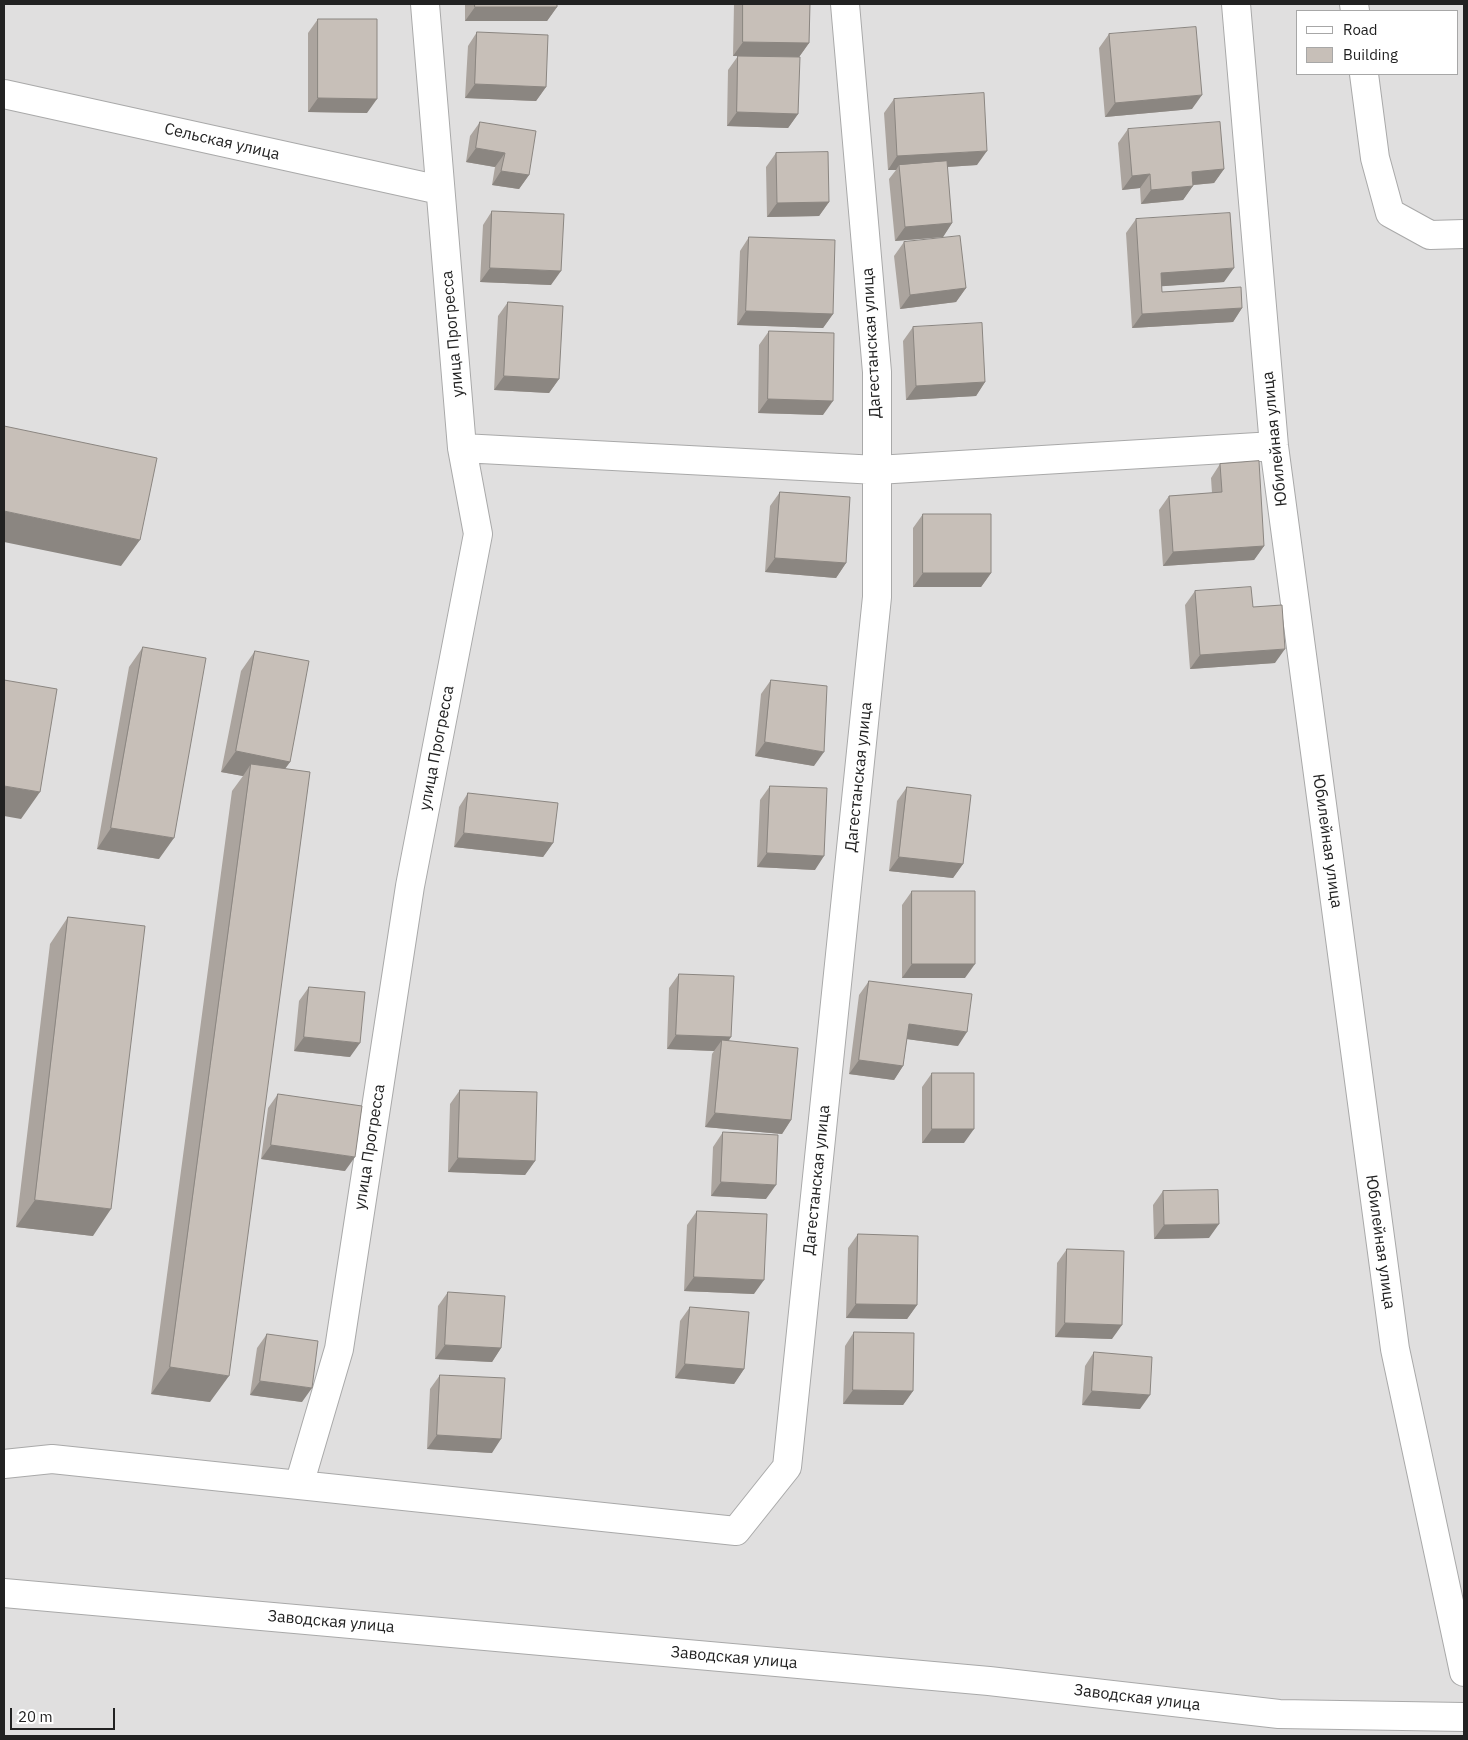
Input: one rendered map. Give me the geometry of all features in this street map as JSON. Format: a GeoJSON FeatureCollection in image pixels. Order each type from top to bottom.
{"type":"FeatureCollection","features":[{"type":"Feature","properties":{"kind":"street","name":"улица Прогресса"},"geometry":{"type":"LineString","coordinates":[[299,1485],[339,1350],[410,886],[478,534],[462,448],[425,4]]}},
{"type":"Feature","properties":{"kind":"street","name":"Дагестанская улица"},"geometry":{"type":"LineString","coordinates":[[299,1485],[736,1531],[787,1467],[877,598],[877,372],[845,4]]}},
{"type":"Feature","properties":{"kind":"street","name":"Юбилейная улица"},"geometry":{"type":"LineString","coordinates":[[1236,4],[1274,446],[1395,1350],[1464,1672]]}},
{"type":"Feature","properties":{"kind":"street"},"geometry":{"type":"LineString","coordinates":[[1364,75],[1375,158],[1390,213],[1430,235],[1464,234]]}},
{"type":"Feature","properties":{"kind":"street","name":"Сельская улица"},"geometry":{"type":"LineString","coordinates":[[4,94],[440,190]]}},
{"type":"Feature","properties":{"kind":"street"},"geometry":{"type":"LineString","coordinates":[[462,448],[877,470],[1274,446]]}},
{"type":"Feature","properties":{"kind":"street"},"geometry":{"type":"LineString","coordinates":[[4,1464],[52,1459],[299,1485]]}},
{"type":"Feature","properties":{"kind":"street","name":"Заводская улица"},"geometry":{"type":"LineString","coordinates":[[4,1593],[989,1681],[1279,1714],[1464,1717]]}},
{"type":"Feature","properties":{"kind":"shaded area"},"geometry":{"type":"Polygon","coordinates":[[[4,4],[1464,4],[1464,1736],[4,1736],[4,4]]]}},
{"type":"Feature","properties":{"kind":"building"},"geometry":{"type":"Polygon","coordinates":[[[475,4],[557,4],[557,7],[475,7],[475,4]]]}},
{"type":"Feature","properties":{"kind":"building"},"geometry":{"type":"Polygon","coordinates":[[[743,4],[810,4],[809,43],[743,42],[743,4]]]}},
{"type":"Feature","properties":{"kind":"building"},"geometry":{"type":"Polygon","coordinates":[[[318,19],[377,19],[377,99],[318,98],[318,19]]]}},
{"type":"Feature","properties":{"kind":"building"},"geometry":{"type":"Polygon","coordinates":[[[1196,27],[1202,95],[1115,103],[1109,34],[1196,27]]]}},
{"type":"Feature","properties":{"kind":"building"},"geometry":{"type":"Polygon","coordinates":[[[477,32],[548,35],[546,87],[475,84],[477,32]]]}},
{"type":"Feature","properties":{"kind":"building"},"geometry":{"type":"Polygon","coordinates":[[[738,56],[800,57],[798,114],[737,112],[738,56]]]}},
{"type":"Feature","properties":{"kind":"building"},"geometry":{"type":"Polygon","coordinates":[[[984,93],[987,151],[897,156],[894,99],[984,93]]]}},
{"type":"Feature","properties":{"kind":"building"},"geometry":{"type":"Polygon","coordinates":[[[480,122],[536,131],[529,175],[501,171],[505,153],[476,148],[480,122]]]}},
{"type":"Feature","properties":{"kind":"building"},"geometry":{"type":"Polygon","coordinates":[[[1220,122],[1224,169],[1192,172],[1193,186],[1151,190],[1150,174],[1132,176],[1128,129],[1220,122]]]}},
{"type":"Feature","properties":{"kind":"building"},"geometry":{"type":"Polygon","coordinates":[[[828,152],[829,202],[777,203],[776,153],[828,152]]]}},
{"type":"Feature","properties":{"kind":"building"},"geometry":{"type":"Polygon","coordinates":[[[947,161],[952,223],[905,227],[899,165],[947,161]]]}},
{"type":"Feature","properties":{"kind":"building"},"geometry":{"type":"Polygon","coordinates":[[[492,211],[564,214],[561,271],[490,268],[492,211]]]}},
{"type":"Feature","properties":{"kind":"building"},"geometry":{"type":"Polygon","coordinates":[[[1230,213],[1234,268],[1161,273],[1162,292],[1241,287],[1242,308],[1142,314],[1136,219],[1230,213]]]}},
{"type":"Feature","properties":{"kind":"building"},"geometry":{"type":"Polygon","coordinates":[[[960,236],[966,288],[910,295],[904,242],[960,236]]]}},
{"type":"Feature","properties":{"kind":"building"},"geometry":{"type":"Polygon","coordinates":[[[749,237],[835,240],[833,314],[746,311],[749,237]]]}},
{"type":"Feature","properties":{"kind":"building"},"geometry":{"type":"Polygon","coordinates":[[[508,302],[563,306],[559,379],[504,376],[508,302]]]}},
{"type":"Feature","properties":{"kind":"building"},"geometry":{"type":"Polygon","coordinates":[[[982,323],[985,382],[916,386],[913,327],[982,323]]]}},
{"type":"Feature","properties":{"kind":"building"},"geometry":{"type":"Polygon","coordinates":[[[769,331],[834,333],[833,401],[768,399],[769,331]]]}},
{"type":"Feature","properties":{"kind":"building"},"geometry":{"type":"Polygon","coordinates":[[[4,426],[157,458],[140,540],[4,511],[4,426]]]}},
{"type":"Feature","properties":{"kind":"building"},"geometry":{"type":"Polygon","coordinates":[[[1259,461],[1264,546],[1173,552],[1169,496],[1222,492],[1220,464],[1259,461]]]}},
{"type":"Feature","properties":{"kind":"building"},"geometry":{"type":"Polygon","coordinates":[[[780,492],[850,497],[846,563],[775,558],[780,492]]]}},
{"type":"Feature","properties":{"kind":"building"},"geometry":{"type":"Polygon","coordinates":[[[923,514],[991,514],[991,573],[923,573],[923,514]]]}},
{"type":"Feature","properties":{"kind":"building"},"geometry":{"type":"Polygon","coordinates":[[[1251,587],[1253,607],[1282,605],[1285,649],[1200,655],[1195,591],[1251,587]]]}},
{"type":"Feature","properties":{"kind":"building"},"geometry":{"type":"Polygon","coordinates":[[[143,647],[206,658],[174,838],[111,828],[143,647]]]}},
{"type":"Feature","properties":{"kind":"building"},"geometry":{"type":"Polygon","coordinates":[[[255,651],[309,661],[290,762],[236,751],[255,651]]]}},
{"type":"Feature","properties":{"kind":"building"},"geometry":{"type":"Polygon","coordinates":[[[4,680],[57,689],[40,792],[4,786],[4,680]]]}},
{"type":"Feature","properties":{"kind":"building"},"geometry":{"type":"Polygon","coordinates":[[[771,680],[827,686],[824,752],[765,742],[771,680]]]}},
{"type":"Feature","properties":{"kind":"building"},"geometry":{"type":"Polygon","coordinates":[[[251,764],[310,772],[229,1376],[170,1367],[251,764]]]}},
{"type":"Feature","properties":{"kind":"building"},"geometry":{"type":"Polygon","coordinates":[[[770,786],[827,788],[824,856],[767,853],[770,786]]]}},
{"type":"Feature","properties":{"kind":"building"},"geometry":{"type":"Polygon","coordinates":[[[907,787],[971,795],[963,864],[899,857],[907,787]]]}},
{"type":"Feature","properties":{"kind":"building"},"geometry":{"type":"Polygon","coordinates":[[[468,793],[558,803],[553,843],[464,833],[468,793]]]}},
{"type":"Feature","properties":{"kind":"building"},"geometry":{"type":"Polygon","coordinates":[[[912,891],[975,891],[975,964],[912,964],[912,891]]]}},
{"type":"Feature","properties":{"kind":"building"},"geometry":{"type":"Polygon","coordinates":[[[68,917],[145,926],[111,1209],[35,1200],[68,917]]]}},
{"type":"Feature","properties":{"kind":"building"},"geometry":{"type":"Polygon","coordinates":[[[679,974],[734,976],[731,1037],[676,1035],[679,974]]]}},
{"type":"Feature","properties":{"kind":"building"},"geometry":{"type":"Polygon","coordinates":[[[869,981],[972,994],[967,1032],[909,1024],[903,1066],[859,1060],[869,981]]]}},
{"type":"Feature","properties":{"kind":"building"},"geometry":{"type":"Polygon","coordinates":[[[309,987],[365,992],[360,1043],[304,1037],[309,987]]]}},
{"type":"Feature","properties":{"kind":"building"},"geometry":{"type":"Polygon","coordinates":[[[722,1040],[798,1048],[791,1120],[715,1113],[722,1040]]]}},
{"type":"Feature","properties":{"kind":"building"},"geometry":{"type":"Polygon","coordinates":[[[932,1073],[974,1073],[974,1129],[932,1129],[932,1073]]]}},
{"type":"Feature","properties":{"kind":"building"},"geometry":{"type":"Polygon","coordinates":[[[460,1090],[537,1092],[535,1161],[458,1158],[460,1090]]]}},
{"type":"Feature","properties":{"kind":"building"},"geometry":{"type":"Polygon","coordinates":[[[278,1094],[362,1106],[355,1157],[271,1145],[278,1094]]]}},
{"type":"Feature","properties":{"kind":"building"},"geometry":{"type":"Polygon","coordinates":[[[723,1132],[778,1135],[776,1185],[721,1182],[723,1132]]]}},
{"type":"Feature","properties":{"kind":"building"},"geometry":{"type":"Polygon","coordinates":[[[1218,1190],[1219,1224],[1164,1225],[1163,1191],[1218,1190]]]}},
{"type":"Feature","properties":{"kind":"building"},"geometry":{"type":"Polygon","coordinates":[[[697,1211],[767,1214],[764,1280],[694,1277],[697,1211]]]}},
{"type":"Feature","properties":{"kind":"building"},"geometry":{"type":"Polygon","coordinates":[[[858,1234],[918,1236],[917,1305],[856,1304],[858,1234]]]}},
{"type":"Feature","properties":{"kind":"building"},"geometry":{"type":"Polygon","coordinates":[[[1067,1249],[1124,1251],[1122,1325],[1065,1323],[1067,1249]]]}},
{"type":"Feature","properties":{"kind":"building"},"geometry":{"type":"Polygon","coordinates":[[[448,1292],[505,1296],[501,1348],[445,1345],[448,1292]]]}},
{"type":"Feature","properties":{"kind":"building"},"geometry":{"type":"Polygon","coordinates":[[[690,1307],[749,1312],[744,1369],[685,1364],[690,1307]]]}},
{"type":"Feature","properties":{"kind":"building"},"geometry":{"type":"Polygon","coordinates":[[[854,1332],[914,1333],[913,1391],[853,1390],[854,1332]]]}},
{"type":"Feature","properties":{"kind":"building"},"geometry":{"type":"Polygon","coordinates":[[[267,1334],[318,1341],[312,1388],[260,1381],[267,1334]]]}},
{"type":"Feature","properties":{"kind":"building"},"geometry":{"type":"Polygon","coordinates":[[[1094,1352],[1152,1357],[1150,1395],[1092,1391],[1094,1352]]]}},
{"type":"Feature","properties":{"kind":"building"},"geometry":{"type":"Polygon","coordinates":[[[440,1375],[505,1378],[501,1439],[437,1435],[440,1375]]]}}]}
